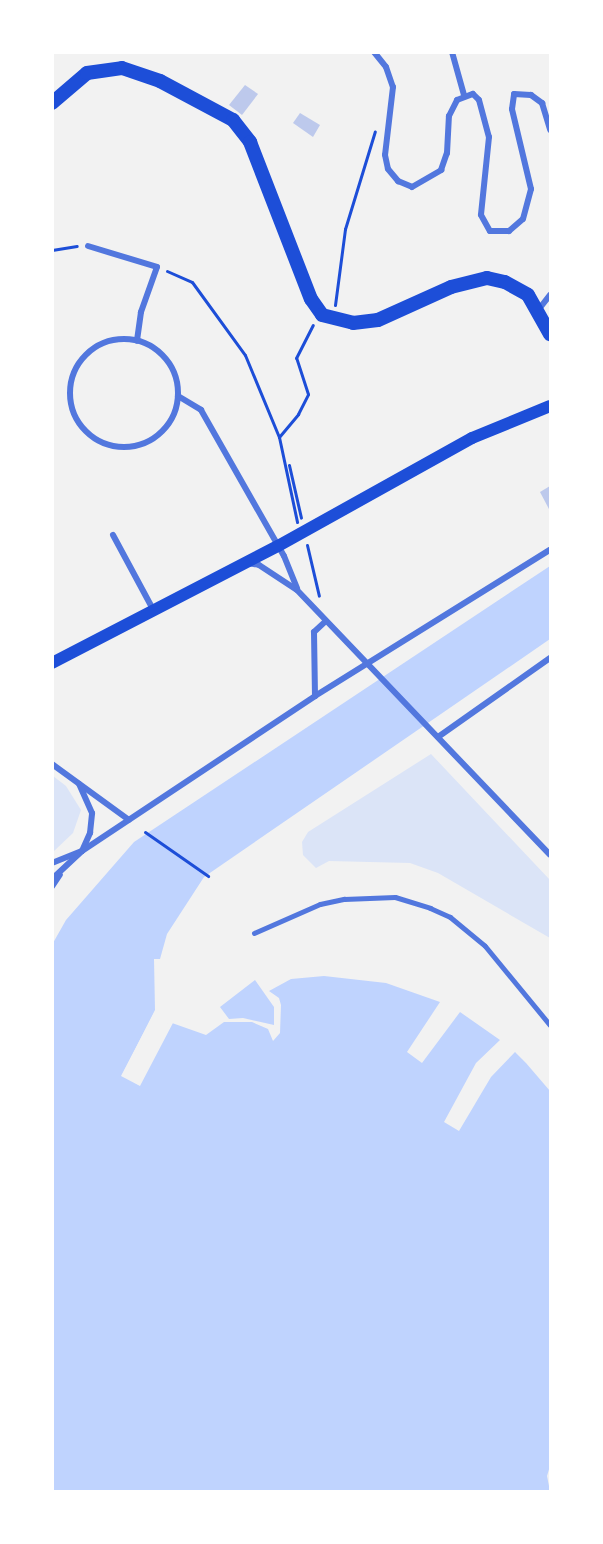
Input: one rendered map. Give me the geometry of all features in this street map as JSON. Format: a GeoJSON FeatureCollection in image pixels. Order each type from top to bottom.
{"type":"FeatureCollection","features":[{"type":"Feature","properties":{"kind":"main road"},"geometry":{"type":"LineString","coordinates":[[52,103],[87,73],[122,68],[160,81],[228,116],[250,142],[318,309],[353,323],[378,320],[451,287],[487,278],[517,287],[539,309],[550,332]]}},
{"type":"Feature","properties":{"kind":"main road"},"geometry":{"type":"LineString","coordinates":[[52,663],[247,563],[471,438],[550,406]]}},
{"type":"Feature","properties":{"kind":"street"},"geometry":{"type":"LineString","coordinates":[[374,52],[386,67],[393,87],[385,155],[388,169],[398,181],[412,187],[441,170],[447,153],[449,116],[457,100],[464,95],[473,94],[483,106],[489,137],[481,215],[490,231],[509,231],[524,219],[531,189],[512,109],[514,94],[531,95],[542,103],[550,130]]}},
{"type":"Feature","properties":{"kind":"street"},"geometry":{"type":"LineString","coordinates":[[452,52],[464,95]]}},
{"type":"Feature","properties":{"kind":"street"},"geometry":{"type":"LineString","coordinates":[[88,246],[157,267],[141,312],[137,341]]}},
{"type":"Feature","properties":{"kind":"street"},"geometry":{"type":"LineString","coordinates":[[539,309],[550,295]]}},
{"type":"Feature","properties":{"kind":"street"},"geometry":{"type":"LineString","coordinates":[[137,341],[151,346],[167,362],[177,381],[178,396],[165,428],[136,446],[110,445],[87,433],[71,402],[77,368],[88,354],[102,344],[137,341]]}},
{"type":"Feature","properties":{"kind":"street"},"geometry":{"type":"LineString","coordinates":[[178,396],[201,410],[278,546],[297,590]]}},
{"type":"Feature","properties":{"kind":"street"},"geometry":{"type":"LineString","coordinates":[[113,535],[154,611]]}},
{"type":"Feature","properties":{"kind":"street"},"geometry":{"type":"LineString","coordinates":[[52,879],[82,851],[315,696],[550,550]]}},
{"type":"Feature","properties":{"kind":"street"},"geometry":{"type":"LineString","coordinates":[[247,563],[259,565],[297,590],[550,855]]}},
{"type":"Feature","properties":{"kind":"street"},"geometry":{"type":"LineString","coordinates":[[315,696],[314,632],[326,621]]}},
{"type":"Feature","properties":{"kind":"street"},"geometry":{"type":"LineString","coordinates":[[438,737],[550,658]]}},
{"type":"Feature","properties":{"kind":"street"},"geometry":{"type":"LineString","coordinates":[[52,764],[129,820]]}},
{"type":"Feature","properties":{"kind":"street"},"geometry":{"type":"LineString","coordinates":[[52,863],[82,851],[90,833],[92,813],[79,784]]}},
{"type":"Feature","properties":{"kind":"street"},"geometry":{"type":"LineString","coordinates":[[52,886],[61,872]]}},
{"type":"Feature","properties":{"kind":"street"},"geometry":{"type":"LineString","coordinates":[[254,933],[309,908],[344,899],[395,897],[422,905],[450,917],[485,946],[550,1025]]}},
{"type":"Feature","properties":{"kind":"path"},"geometry":{"type":"LineString","coordinates":[[279,437],[298,414],[308,394],[296,358],[312,326],[318,309],[318,301],[334,307],[345,229],[377,124]]}},
{"type":"Feature","properties":{"kind":"path"},"geometry":{"type":"LineString","coordinates":[[52,250],[88,246]]}},
{"type":"Feature","properties":{"kind":"path"},"geometry":{"type":"LineString","coordinates":[[157,267],[192,282],[245,355],[279,437],[300,532]]}},
{"type":"Feature","properties":{"kind":"path"},"geometry":{"type":"LineString","coordinates":[[145,832],[208,876]]}},
{"type":"Feature","properties":{"kind":"shaded area"},"geometry":{"type":"Polygon","coordinates":[[[431,754],[550,880],[550,938],[438,873],[410,863],[329,861],[316,868],[303,855],[302,842],[308,832],[431,754]]]}},
{"type":"Feature","properties":{"kind":"shaded area"},"geometry":{"type":"Polygon","coordinates":[[[53,776],[66,786],[81,810],[73,833],[53,852],[53,776]]]}},
{"type":"Feature","properties":{"kind":"water"},"geometry":{"type":"Polygon","coordinates":[[[550,566],[550,639],[204,877],[167,934],[160,959],[154,959],[155,1010],[122,1075],[139,1085],[172,1023],[206,1035],[224,1022],[252,1022],[268,1029],[273,1041],[280,1033],[281,1005],[279,998],[269,991],[291,979],[324,976],[386,983],[440,1002],[407,1052],[422,1063],[460,1012],[500,1040],[476,1063],[444,1122],[459,1131],[491,1077],[515,1052],[550,1091],[550,1466],[547,1476],[550,1491],[53,1492],[53,943],[66,920],[134,842],[550,566]]]}},
{"type":"Feature","properties":{"kind":"water"},"geometry":{"type":"Polygon","coordinates":[[[255,980],[274,1007],[274,1025],[243,1018],[229,1019],[220,1007],[255,980]]]}},
{"type":"Feature","properties":{"kind":"pier"},"geometry":{"type":"Polygon","coordinates":[[[155,1011],[126,1074],[138,1081],[169,1021],[174,1021],[140,1086],[121,1076],[155,1011]]]}},
{"type":"Feature","properties":{"kind":"building"},"geometry":{"type":"Polygon","coordinates":[[[245,85],[258,94],[242,115],[229,105],[245,85]]]}},
{"type":"Feature","properties":{"kind":"building"},"geometry":{"type":"Polygon","coordinates":[[[300,113],[320,125],[313,137],[293,123],[300,113]]]}},
{"type":"Feature","properties":{"kind":"building"},"geometry":{"type":"Polygon","coordinates":[[[550,486],[550,511],[540,492],[550,486]]]}}]}
